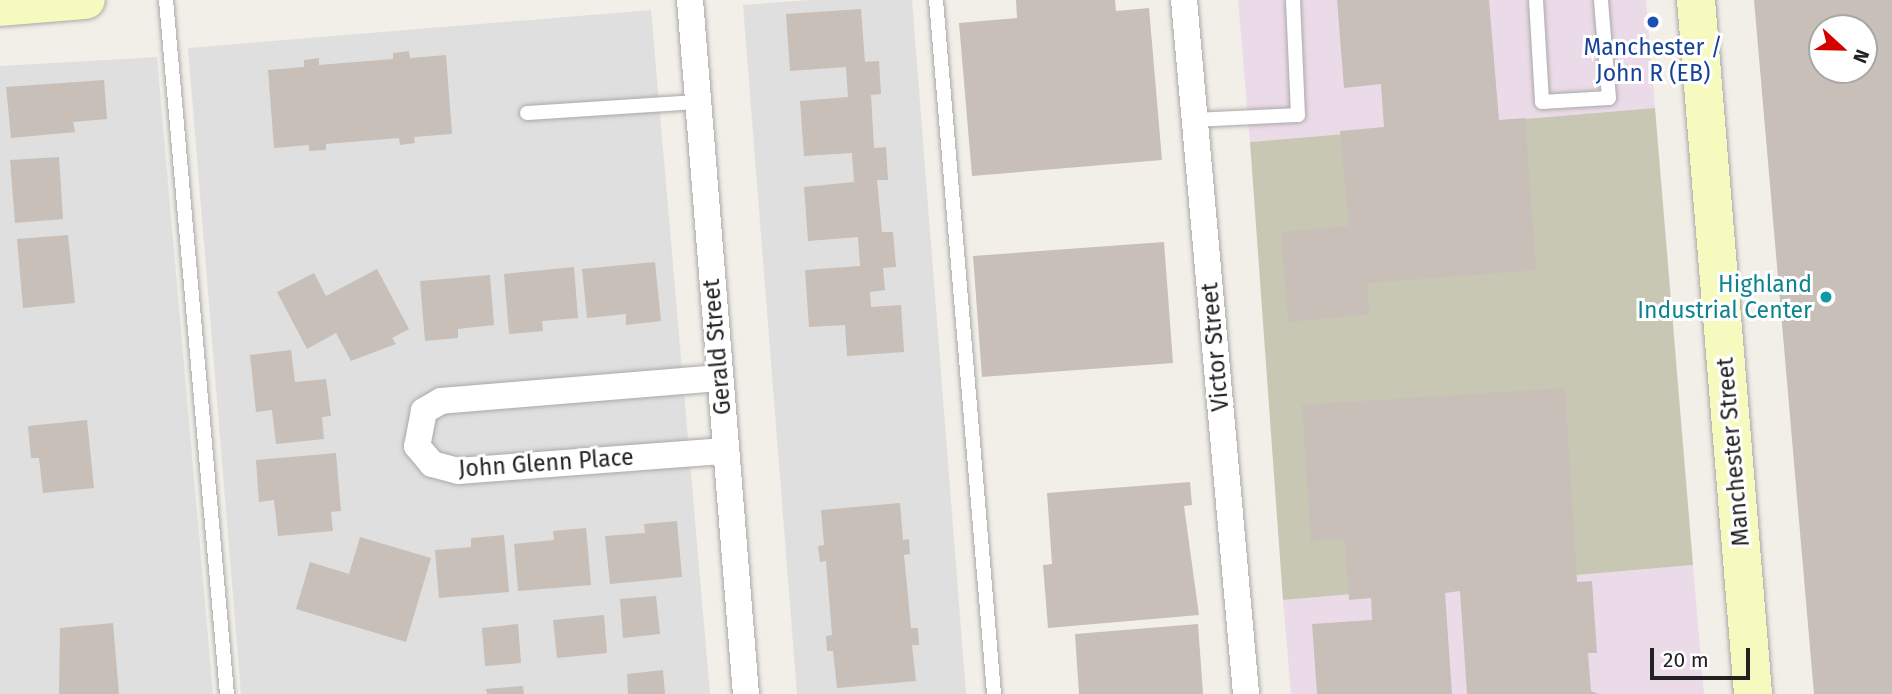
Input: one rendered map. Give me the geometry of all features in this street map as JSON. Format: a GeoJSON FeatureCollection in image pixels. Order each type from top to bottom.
{"type":"FeatureCollection","features":[{"type":"Feature","properties":{"kind":"street"},"geometry":{"type":"LineString","coordinates":[[0,7],[86,0]]}},
{"type":"Feature","properties":{"kind":"street","name":"Gerald Street"},"geometry":{"type":"LineString","coordinates":[[690,0],[747,694]]}},
{"type":"Feature","properties":{"kind":"street","name":"Victor Street"},"geometry":{"type":"LineString","coordinates":[[1184,0],[1246,694]]}},
{"type":"Feature","properties":{"kind":"street","name":"Manchester Street"},"geometry":{"type":"LineString","coordinates":[[1696,0],[1753,694]]}},
{"type":"Feature","properties":{"kind":"street","name":"John Glenn Place"},"geometry":{"type":"LineString","coordinates":[[719,378],[440,401],[424,411],[418,446],[432,464],[458,471],[726,451]]}},
{"type":"Feature","properties":{"kind":"lane"},"geometry":{"type":"LineString","coordinates":[[166,0],[227,694]]}},
{"type":"Feature","properties":{"kind":"lane"},"geometry":{"type":"LineString","coordinates":[[936,0],[994,694]]}},
{"type":"Feature","properties":{"kind":"lane"},"geometry":{"type":"LineString","coordinates":[[1195,120],[1298,115],[1293,0]]}},
{"type":"Feature","properties":{"kind":"lane"},"geometry":{"type":"LineString","coordinates":[[1536,0],[1542,102],[1609,98],[1601,0]]}},
{"type":"Feature","properties":{"kind":"lane"},"geometry":{"type":"LineString","coordinates":[[527,113],[698,102]]}},
{"type":"Feature","properties":{"kind":"shaded area"},"geometry":{"type":"Polygon","coordinates":[[[809,0],[912,0],[966,694],[797,694],[743,5],[809,0]]]}},
{"type":"Feature","properties":{"kind":"shaded area"},"geometry":{"type":"Polygon","coordinates":[[[1238,0],[1646,0],[1655,108],[1250,142],[1238,0]]]}},
{"type":"Feature","properties":{"kind":"shaded area"},"geometry":{"type":"Polygon","coordinates":[[[651,10],[710,694],[241,694],[188,48],[651,10]]]}},
{"type":"Feature","properties":{"kind":"shaded area"},"geometry":{"type":"Polygon","coordinates":[[[157,57],[213,694],[0,694],[0,66],[157,57]]]}},
{"type":"Feature","properties":{"kind":"shaded area"},"geometry":{"type":"Polygon","coordinates":[[[1655,108],[1693,565],[1283,600],[1250,142],[1655,108]]]}},
{"type":"Feature","properties":{"kind":"shaded area"},"geometry":{"type":"Polygon","coordinates":[[[1693,565],[1704,694],[1291,694],[1283,600],[1693,565]]]}},
{"type":"Feature","properties":{"kind":"building"},"geometry":{"type":"Polygon","coordinates":[[[1016,0],[1115,0],[1116,11],[1149,8],[1162,160],[972,176],[959,23],[1017,18],[1016,0]]]}},
{"type":"Feature","properties":{"kind":"building"},"geometry":{"type":"Polygon","coordinates":[[[1337,0],[1489,0],[1499,120],[1525,118],[1536,270],[1368,283],[1369,314],[1288,322],[1281,232],[1349,226],[1340,131],[1384,127],[1381,84],[1344,88],[1337,0]]]}},
{"type":"Feature","properties":{"kind":"building","name":"Highland Industrial Center"},"geometry":{"type":"Polygon","coordinates":[[[1754,0],[1892,0],[1892,694],[1814,694],[1754,0]]]}},
{"type":"Feature","properties":{"kind":"building"},"geometry":{"type":"Polygon","coordinates":[[[861,9],[865,62],[879,61],[881,94],[871,95],[874,148],[886,147],[888,180],[877,180],[882,232],[893,232],[896,267],[883,268],[885,290],[870,292],[871,307],[901,305],[904,352],[847,356],[845,325],[809,327],[805,270],[860,266],[858,237],[808,241],[804,187],[854,182],[852,153],[804,156],[800,101],[848,97],[846,67],[790,71],[786,14],[861,9]]]}},
{"type":"Feature","properties":{"kind":"building"},"geometry":{"type":"Polygon","coordinates":[[[409,51],[410,58],[446,55],[452,134],[414,137],[415,143],[400,145],[399,138],[326,144],[326,150],[309,151],[309,145],[274,148],[268,70],[304,67],[304,60],[319,58],[319,65],[393,59],[393,53],[409,51]]]}},
{"type":"Feature","properties":{"kind":"building"},"geometry":{"type":"Polygon","coordinates":[[[104,80],[107,119],[73,122],[75,132],[11,138],[6,87],[104,80]]]}},
{"type":"Feature","properties":{"kind":"building"},"geometry":{"type":"Polygon","coordinates":[[[59,157],[63,219],[15,223],[10,160],[59,157]]]}},
{"type":"Feature","properties":{"kind":"building"},"geometry":{"type":"Polygon","coordinates":[[[68,235],[75,303],[23,308],[17,239],[68,235]]]}},
{"type":"Feature","properties":{"kind":"building"},"geometry":{"type":"Polygon","coordinates":[[[1164,242],[1173,363],[982,377],[973,256],[1164,242]]]}},
{"type":"Feature","properties":{"kind":"building"},"geometry":{"type":"Polygon","coordinates":[[[655,262],[661,321],[626,325],[626,314],[587,318],[582,269],[655,262]]]}},
{"type":"Feature","properties":{"kind":"building"},"geometry":{"type":"Polygon","coordinates":[[[574,267],[578,318],[542,321],[543,331],[509,334],[504,274],[574,267]]]}},
{"type":"Feature","properties":{"kind":"building"},"geometry":{"type":"Polygon","coordinates":[[[377,269],[409,329],[392,338],[396,344],[351,361],[336,333],[307,349],[277,292],[314,273],[326,296],[377,269]]]}},
{"type":"Feature","properties":{"kind":"building"},"geometry":{"type":"Polygon","coordinates":[[[490,275],[494,325],[458,329],[458,338],[425,341],[420,281],[490,275]]]}},
{"type":"Feature","properties":{"kind":"building"},"geometry":{"type":"Polygon","coordinates":[[[291,350],[295,382],[326,379],[331,416],[322,417],[324,439],[276,444],[272,410],[256,412],[250,355],[291,350]]]}},
{"type":"Feature","properties":{"kind":"building"},"geometry":{"type":"Polygon","coordinates":[[[1565,388],[1577,582],[1592,581],[1597,653],[1588,653],[1591,691],[1599,694],[1467,694],[1460,591],[1445,593],[1452,694],[1317,694],[1312,624],[1372,620],[1371,598],[1349,600],[1345,539],[1311,541],[1302,405],[1565,388]]]}},
{"type":"Feature","properties":{"kind":"building"},"geometry":{"type":"Polygon","coordinates":[[[87,420],[94,488],[43,493],[39,458],[31,458],[28,426],[87,420]]]}},
{"type":"Feature","properties":{"kind":"building"},"geometry":{"type":"Polygon","coordinates":[[[336,453],[341,511],[331,512],[333,531],[278,536],[274,500],[259,502],[256,460],[336,453]]]}},
{"type":"Feature","properties":{"kind":"building"},"geometry":{"type":"Polygon","coordinates":[[[1190,482],[1192,505],[1184,506],[1199,615],[1048,628],[1043,565],[1052,564],[1047,493],[1190,482]]]}},
{"type":"Feature","properties":{"kind":"building"},"geometry":{"type":"Polygon","coordinates":[[[900,503],[903,540],[909,539],[910,554],[904,555],[911,628],[918,628],[919,645],[912,645],[916,681],[837,688],[833,651],[827,651],[826,636],[832,635],[826,561],[820,562],[818,546],[824,545],[821,510],[900,503]]]}},
{"type":"Feature","properties":{"kind":"building"},"geometry":{"type":"Polygon","coordinates":[[[677,521],[682,577],[610,584],[605,536],[645,533],[644,524],[677,521]]]}},
{"type":"Feature","properties":{"kind":"building"},"geometry":{"type":"Polygon","coordinates":[[[586,528],[591,585],[518,591],[514,544],[554,540],[553,531],[586,528]]]}},
{"type":"Feature","properties":{"kind":"building"},"geometry":{"type":"Polygon","coordinates":[[[504,535],[509,592],[439,598],[435,550],[471,547],[471,538],[504,535]]]}},
{"type":"Feature","properties":{"kind":"building"},"geometry":{"type":"Polygon","coordinates":[[[360,537],[431,558],[406,642],[296,609],[310,562],[349,574],[360,537]]]}},
{"type":"Feature","properties":{"kind":"building"},"geometry":{"type":"Polygon","coordinates":[[[656,596],[660,634],[623,638],[620,599],[656,596]]]}},
{"type":"Feature","properties":{"kind":"building"},"geometry":{"type":"Polygon","coordinates":[[[604,615],[607,653],[557,658],[553,620],[604,615]]]}},
{"type":"Feature","properties":{"kind":"building"},"geometry":{"type":"Polygon","coordinates":[[[113,623],[119,694],[59,694],[60,628],[113,623]]]}},
{"type":"Feature","properties":{"kind":"building"},"geometry":{"type":"Polygon","coordinates":[[[518,624],[521,663],[485,666],[482,628],[518,624]]]}},
{"type":"Feature","properties":{"kind":"building"},"geometry":{"type":"Polygon","coordinates":[[[1198,624],[1203,694],[1079,694],[1075,634],[1198,624]]]}},
{"type":"Feature","properties":{"kind":"building"},"geometry":{"type":"Polygon","coordinates":[[[663,670],[665,694],[628,694],[627,674],[663,670]]]}},
{"type":"Feature","properties":{"kind":"building"},"geometry":{"type":"Polygon","coordinates":[[[523,686],[524,694],[487,694],[486,689],[523,686]]]}},
{"type":"Feature","properties":{"kind":"place","name":"Manchester / John R (EB)"},"geometry":{"type":"Point","coordinates":[1653,22]}},
{"type":"Feature","properties":{"kind":"place","name":"Highland Industrial Center"},"geometry":{"type":"Point","coordinates":[1826,297]}}]}
